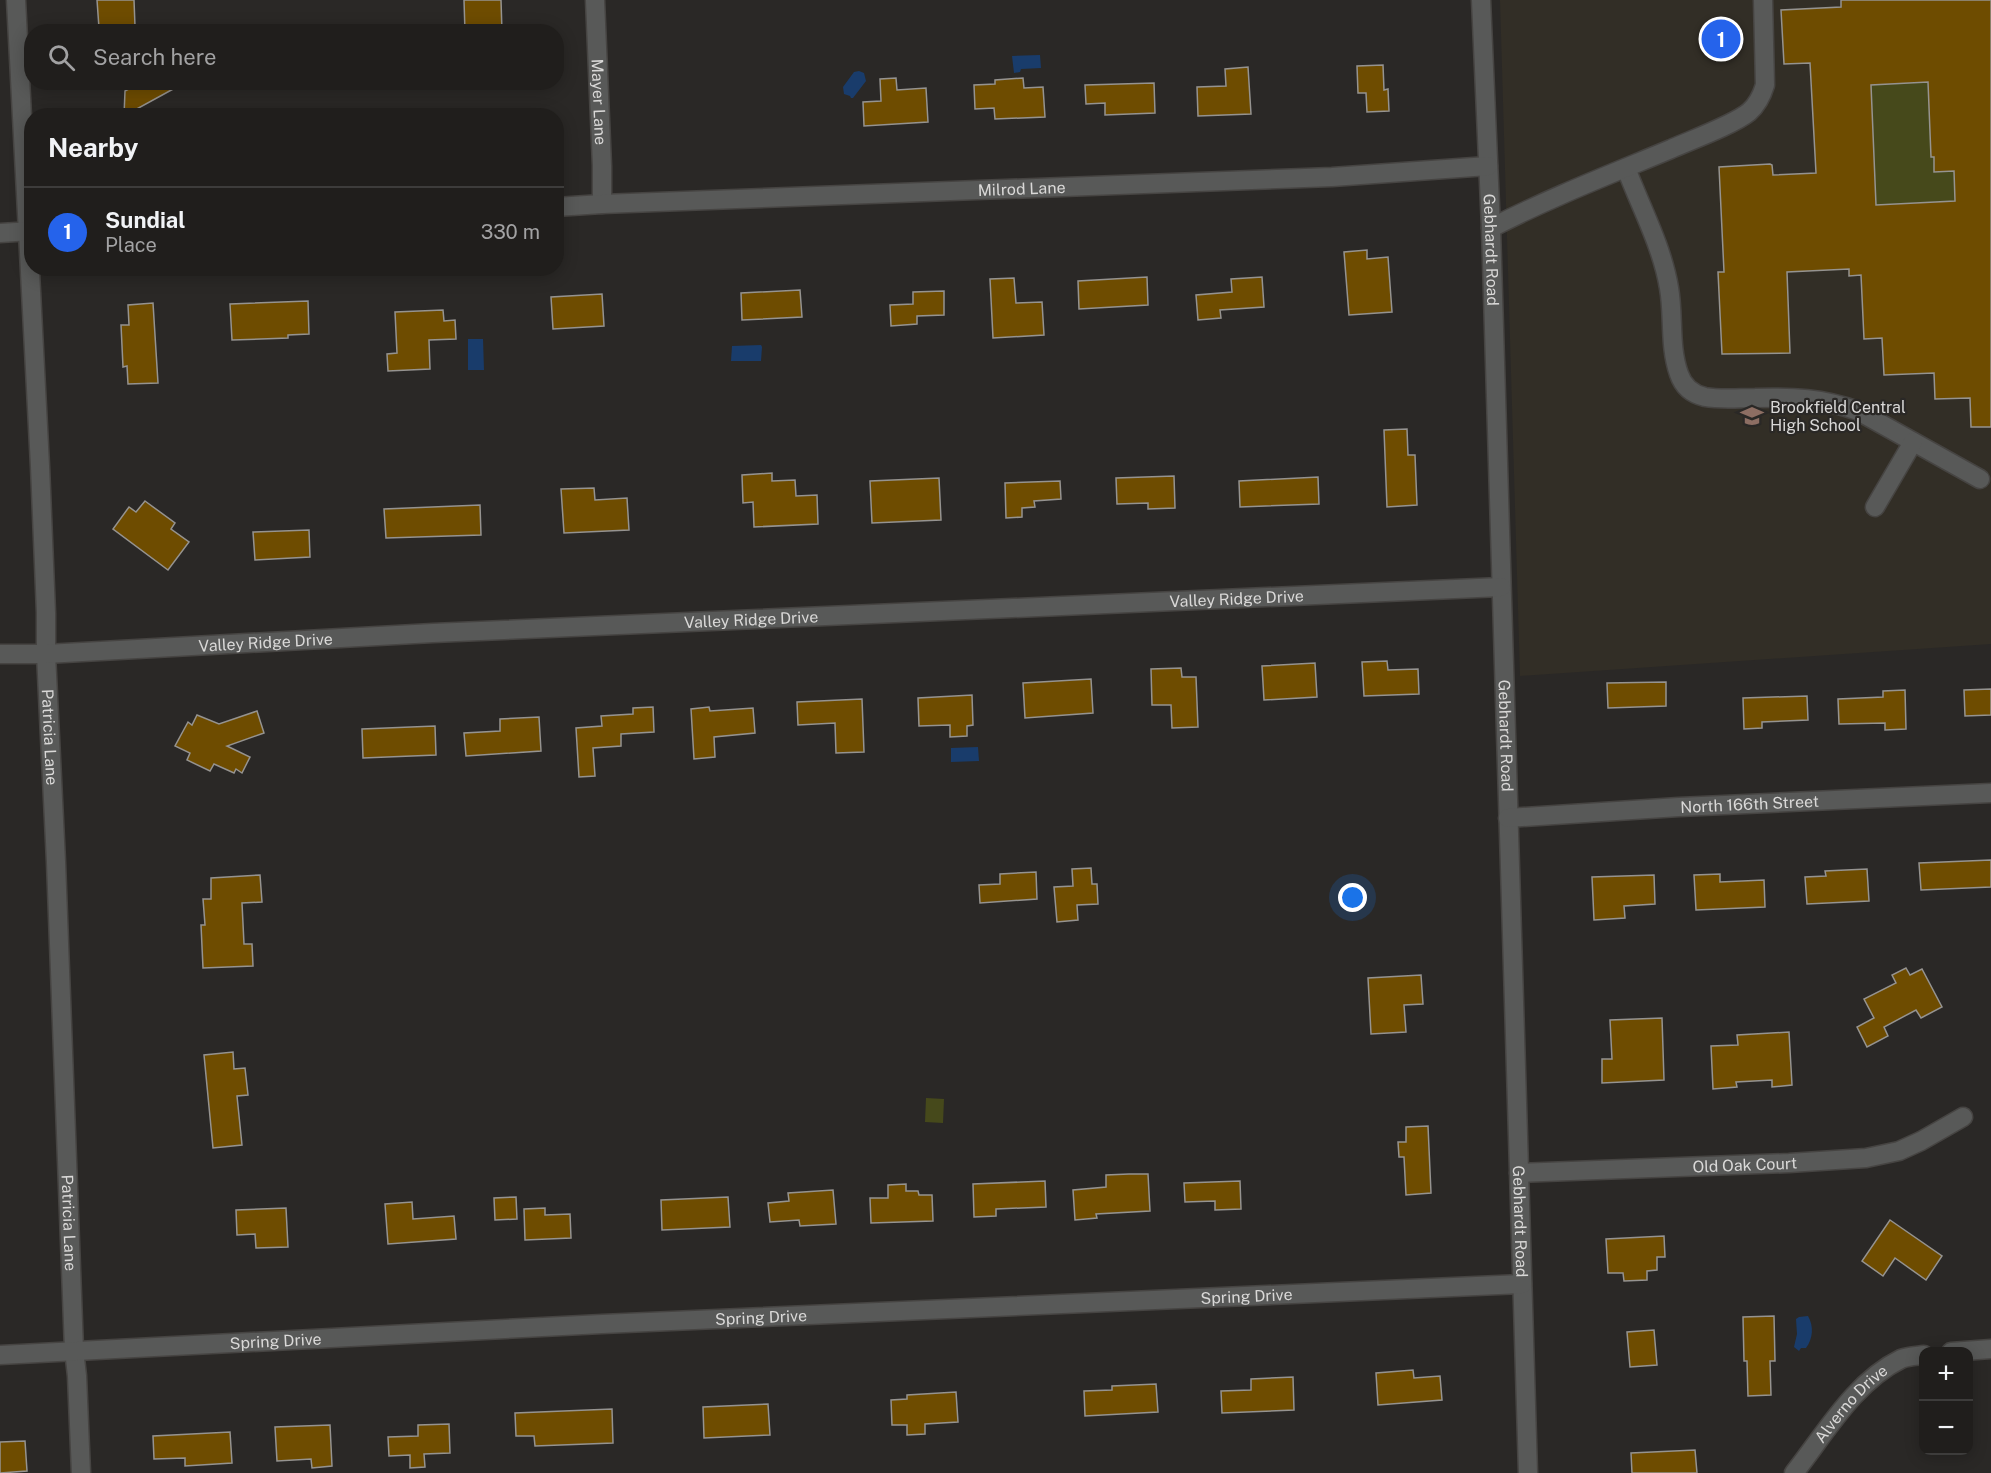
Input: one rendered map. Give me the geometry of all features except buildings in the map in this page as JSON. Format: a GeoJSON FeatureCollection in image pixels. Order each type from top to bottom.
{"type":"FeatureCollection","features":[{"type":"Feature","properties":{"kind":"street","name":"Patricia Lane"},"geometry":{"type":"LineString","coordinates":[[16,0],[24,132]]}},
{"type":"Feature","properties":{"kind":"street","name":"Mayer Lane"},"geometry":{"type":"LineString","coordinates":[[595,0],[602,204]]}},
{"type":"Feature","properties":{"kind":"street","name":"Gebhardt Road"},"geometry":{"type":"LineString","coordinates":[[1481,0],[1491,228],[1528,1473]]}},
{"type":"Feature","properties":{"kind":"street"},"geometry":{"type":"LineString","coordinates":[[1491,228],[1523,211],[1631,182],[1751,111],[1762,95],[1765,85],[1763,0]]}},
{"type":"Feature","properties":{"kind":"street","name":"Milrod Lane"},"geometry":{"type":"LineString","coordinates":[[564,206],[1332,177],[1488,166]]}},
{"type":"Feature","properties":{"kind":"street"},"geometry":{"type":"LineString","coordinates":[[1631,182],[1663,264],[1669,288],[1675,359],[1679,375],[1688,390],[1703,397],[1792,397],[1827,400],[1858,411],[1980,478]]}},
{"type":"Feature","properties":{"kind":"street"},"geometry":{"type":"LineString","coordinates":[[0,232],[24,231]]}},
{"type":"Feature","properties":{"kind":"street","name":"Patricia Lane"},"geometry":{"type":"LineString","coordinates":[[32,276],[74,1350],[81,1473]]}},
{"type":"Feature","properties":{"kind":"street"},"geometry":{"type":"LineString","coordinates":[[1875,507],[1913,442]]}},
{"type":"Feature","properties":{"kind":"street","name":"Valley Ridge Drive"},"geometry":{"type":"LineString","coordinates":[[0,654],[46,654],[77,650],[432,633],[1501,587]]}},
{"type":"Feature","properties":{"kind":"street","name":"North 166th Street"},"geometry":{"type":"LineString","coordinates":[[1508,818],[1679,807],[1991,793]]}},
{"type":"Feature","properties":{"kind":"street","name":"Old Oak Court"},"geometry":{"type":"LineString","coordinates":[[1519,1173],[1866,1158],[1899,1150],[1921,1141],[1963,1117]]}},
{"type":"Feature","properties":{"kind":"street","name":"Spring Drive"},"geometry":{"type":"LineString","coordinates":[[0,1355],[1522,1284]]}},
{"type":"Feature","properties":{"kind":"street"},"geometry":{"type":"LineString","coordinates":[[1973,1350],[1991,1349]]}},
{"type":"Feature","properties":{"kind":"street","name":"Alverno Drive"},"geometry":{"type":"LineString","coordinates":[[1794,1473],[1829,1426],[1879,1373],[1903,1358],[1919,1356]]}},
{"type":"Feature","properties":{"kind":"shaded area","name":"Brookfield Central High School"},"geometry":{"type":"Polygon","coordinates":[[[1500,0],[1991,0],[1991,644],[1520,676],[1500,0]]]}},
{"type":"Feature","properties":{"kind":"green space"},"geometry":{"type":"Polygon","coordinates":[[[1928,82],[1931,157],[1934,157],[1935,171],[1954,171],[1955,201],[1876,205],[1871,85],[1928,82]]]}},
{"type":"Feature","properties":{"kind":"green space"},"geometry":{"type":"Polygon","coordinates":[[[926,1098],[944,1099],[943,1123],[925,1122],[926,1098]]]}},
{"type":"Feature","properties":{"kind":"water"},"geometry":{"type":"Polygon","coordinates":[[[1040,55],[1041,68],[1021,69],[1020,72],[1014,73],[1012,56],[1040,55]]]}},
{"type":"Feature","properties":{"kind":"water"},"geometry":{"type":"Polygon","coordinates":[[[854,72],[864,73],[866,81],[851,98],[844,94],[843,87],[854,72]]]}},
{"type":"Feature","properties":{"kind":"water"},"geometry":{"type":"Polygon","coordinates":[[[468,339],[483,339],[484,370],[468,370],[468,339]]]}},
{"type":"Feature","properties":{"kind":"water"},"geometry":{"type":"Polygon","coordinates":[[[761,345],[761,361],[731,361],[732,346],[761,345]]]}},
{"type":"Feature","properties":{"kind":"water"},"geometry":{"type":"Polygon","coordinates":[[[978,747],[979,761],[951,762],[951,748],[978,747]]]}},
{"type":"Feature","properties":{"kind":"water"},"geometry":{"type":"Polygon","coordinates":[[[1808,1316],[1812,1328],[1811,1337],[1806,1348],[1801,1348],[1799,1351],[1794,1347],[1797,1334],[1796,1319],[1808,1316]]]}},
{"type":"Feature","properties":{"kind":"place","name":"Sundial"},"geometry":{"type":"Point","coordinates":[1721,39]}},
{"type":"Feature","properties":{"kind":"place","name":"Brookfield Central High School"},"geometry":{"type":"Point","coordinates":[1752,416]}}]}
